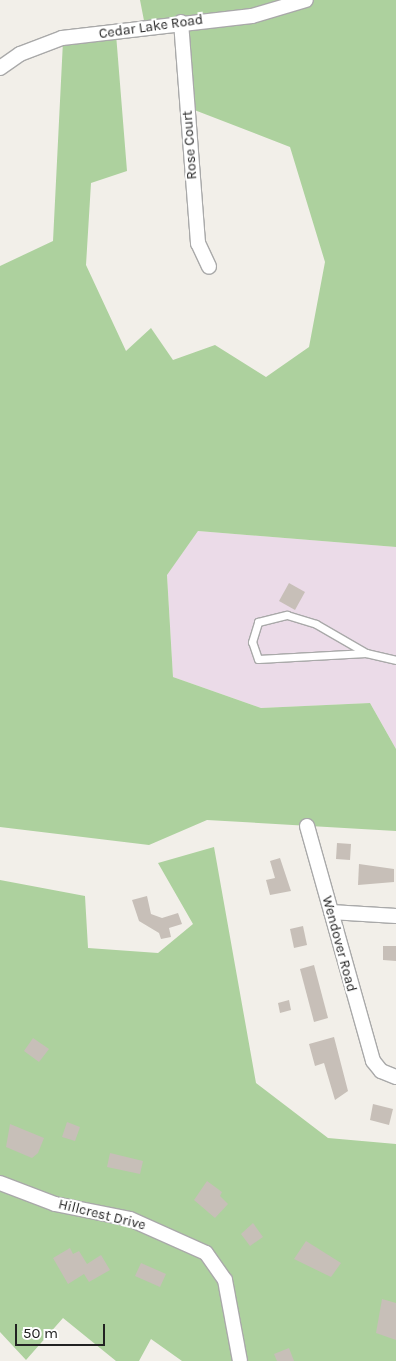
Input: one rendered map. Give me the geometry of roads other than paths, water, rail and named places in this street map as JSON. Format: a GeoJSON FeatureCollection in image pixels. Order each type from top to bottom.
{"type":"FeatureCollection","features":[{"type":"Feature","properties":{"kind":"street","name":"Cedar Lake Road"},"geometry":{"type":"LineString","coordinates":[[0,68],[20,54],[62,38],[181,22],[260,14],[306,0]]}},
{"type":"Feature","properties":{"kind":"street","name":"Rose Court"},"geometry":{"type":"LineString","coordinates":[[181,22],[198,242],[209,267]]}},
{"type":"Feature","properties":{"kind":"street","name":"Wendover Road"},"geometry":{"type":"LineString","coordinates":[[307,826],[373,1061],[381,1071],[396,1077]]}},
{"type":"Feature","properties":{"kind":"street"},"geometry":{"type":"LineString","coordinates":[[331,912],[396,916]]}},
{"type":"Feature","properties":{"kind":"street","name":"Hillcrest Drive"},"geometry":{"type":"LineString","coordinates":[[0,1183],[56,1204],[130,1219],[206,1253],[224,1280],[240,1361]]}},
{"type":"Feature","properties":{"kind":"lane"},"geometry":{"type":"LineString","coordinates":[[366,654],[316,624],[287,616],[258,622],[252,642],[258,659],[366,654],[396,660]]}}]}
